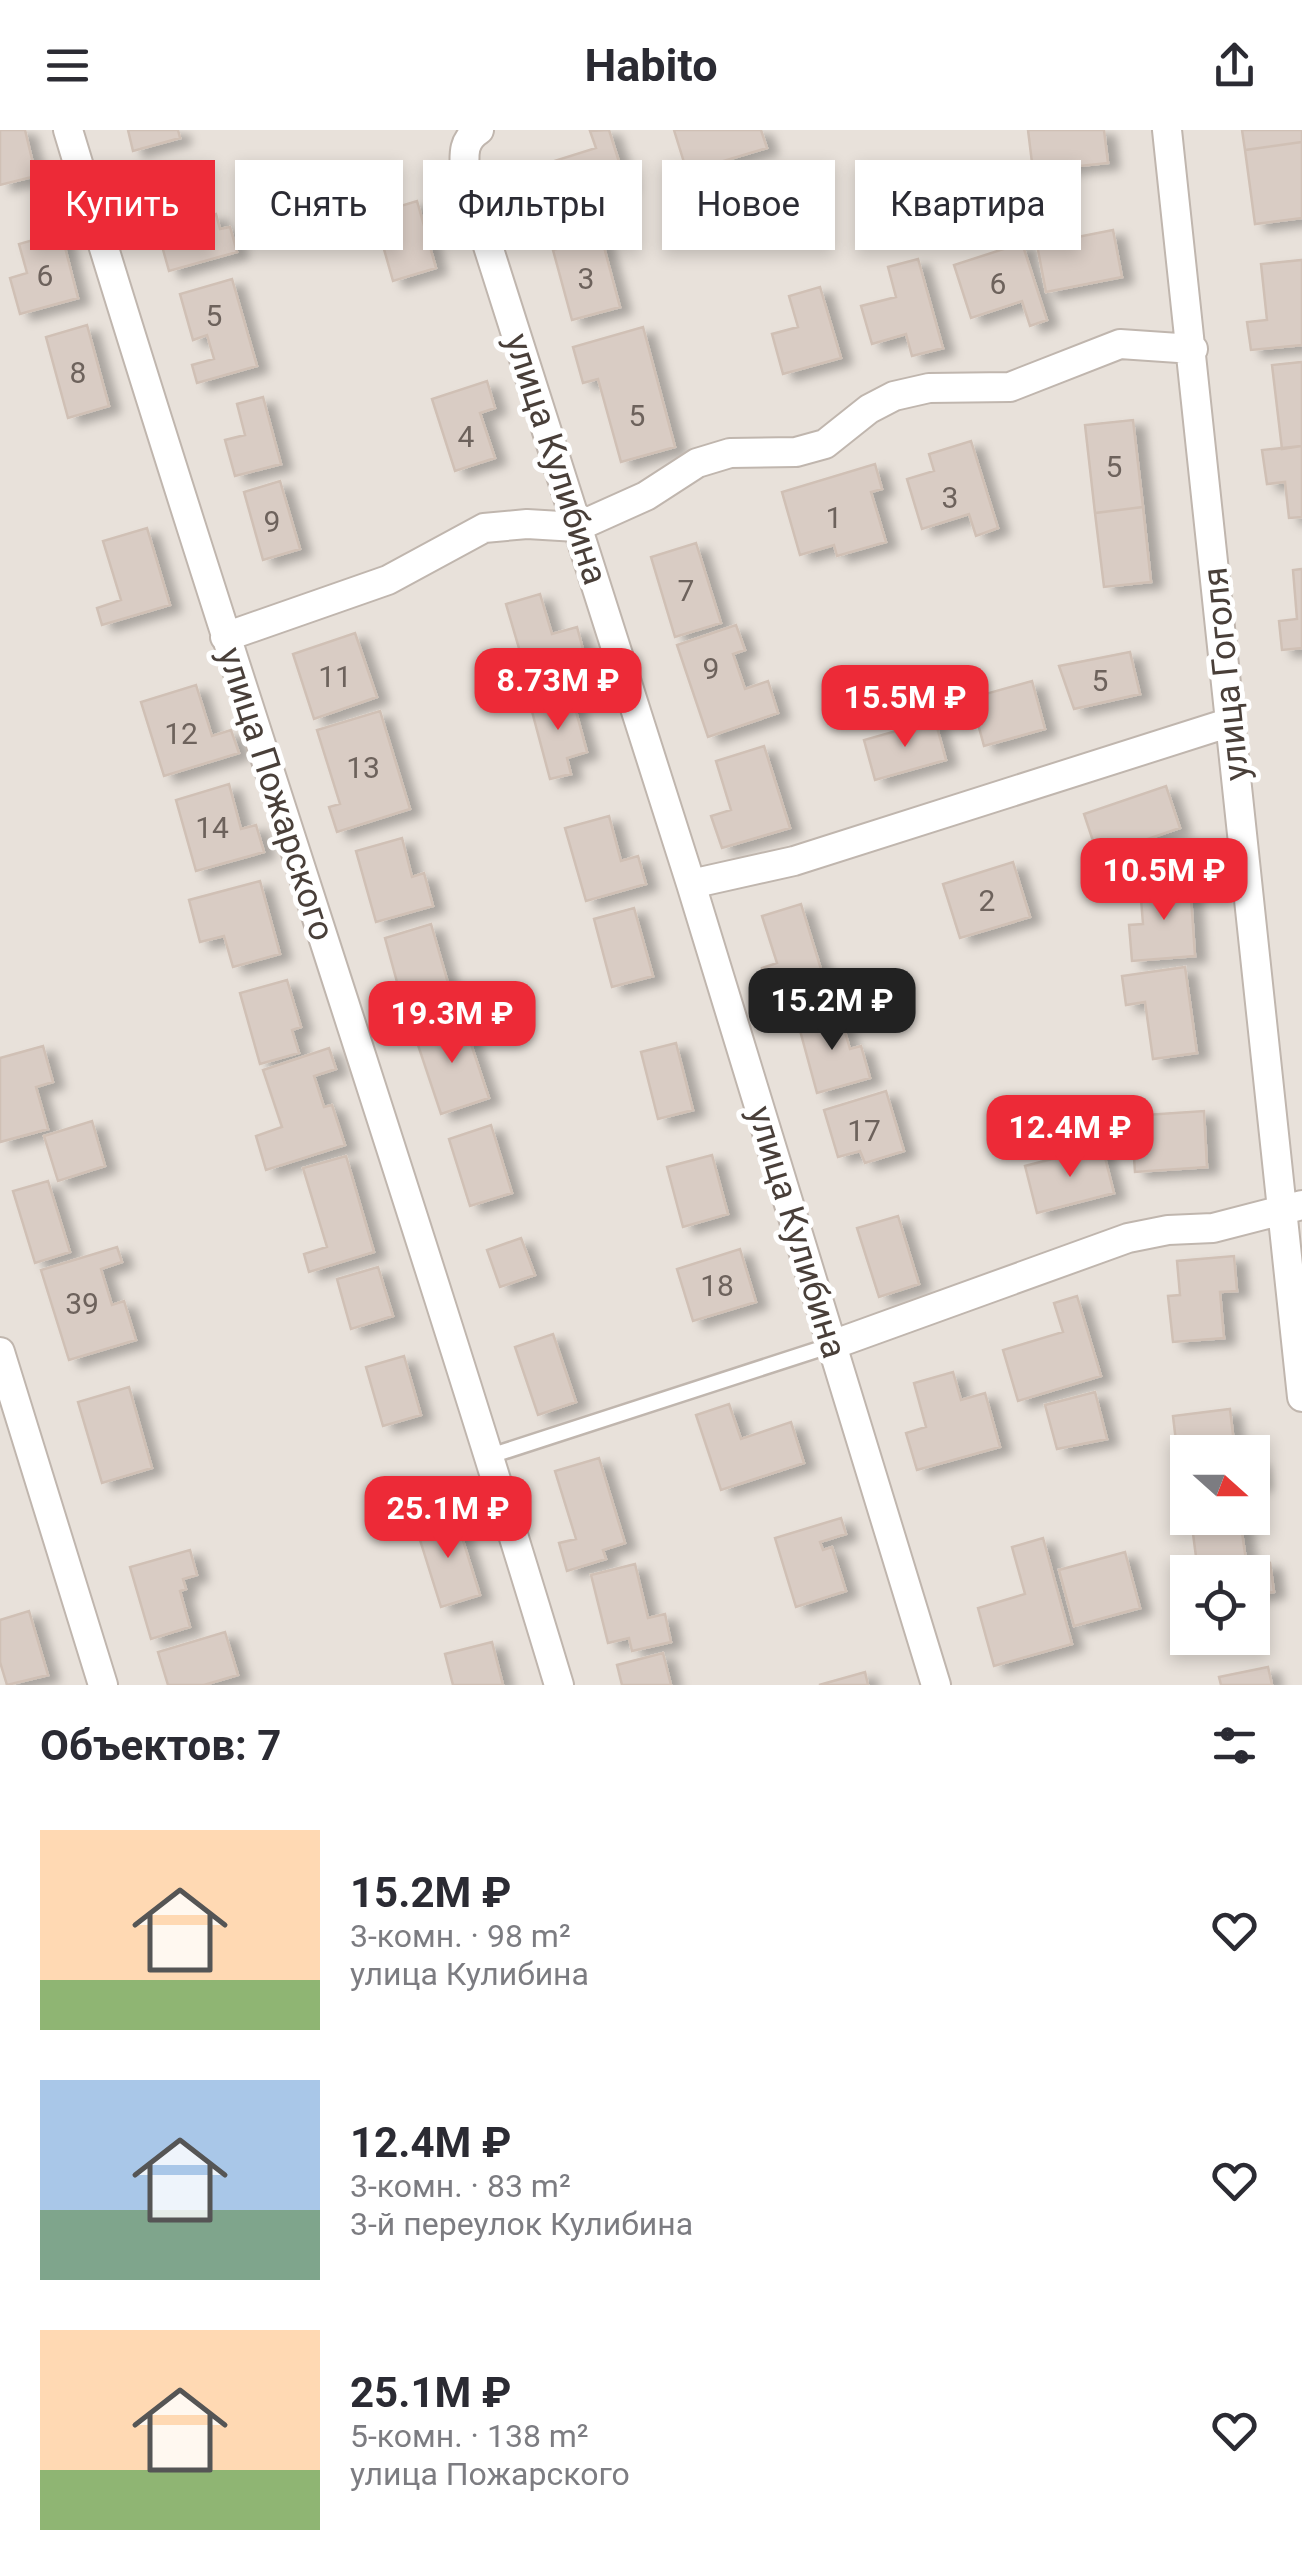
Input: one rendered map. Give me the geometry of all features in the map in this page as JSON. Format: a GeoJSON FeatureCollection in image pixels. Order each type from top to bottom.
{"type":"FeatureCollection","features":[{"type":"Feature","properties":{"kind":"street","name":"улица Пожарского"},"geometry":{"type":"LineString","coordinates":[[68,130],[225,637],[490,1456],[559,1685]]}},
{"type":"Feature","properties":{"kind":"street","name":"улица Гоголя"},"geometry":{"type":"LineString","coordinates":[[1168,130],[1231,722],[1291,1208],[1302,1397]]}},
{"type":"Feature","properties":{"kind":"street","name":"улица Кулибина"},"geometry":{"type":"LineString","coordinates":[[471,140],[465,174],[691,884],[936,1685]]}},
{"type":"Feature","properties":{"kind":"street"},"geometry":{"type":"LineString","coordinates":[[225,637],[388,580],[484,528],[526,524],[577,526],[646,496],[697,463],[730,453],[796,452],[825,444],[869,409],[894,396],[929,388],[1010,387],[1120,344],[1193,350]]}},
{"type":"Feature","properties":{"kind":"street"},"geometry":{"type":"LineString","coordinates":[[691,884],[794,861],[1231,722]]}},
{"type":"Feature","properties":{"kind":"street"},"geometry":{"type":"LineString","coordinates":[[832,1345],[1128,1238],[1168,1230],[1213,1228],[1291,1208]]}},
{"type":"Feature","properties":{"kind":"street"},"geometry":{"type":"LineString","coordinates":[[0,1352],[103,1685]]}},
{"type":"Feature","properties":{"kind":"lane"},"geometry":{"type":"LineString","coordinates":[[490,1456],[832,1345]]}},
{"type":"Feature","properties":{"kind":"shaded area"},"geometry":{"type":"Polygon","coordinates":[[[0,130],[1302,130],[1302,1685],[0,1685],[0,130]]]}},
{"type":"Feature","properties":{"kind":"building"},"geometry":{"type":"Polygon","coordinates":[[[0,130],[25,130],[32,160],[30,178],[0,185],[0,130]]]}},
{"type":"Feature","properties":{"kind":"building"},"geometry":{"type":"Polygon","coordinates":[[[128,130],[178,130],[180,138],[133,151],[128,130]]]}},
{"type":"Feature","properties":{"kind":"building"},"geometry":{"type":"Polygon","coordinates":[[[609,130],[618,160],[558,160],[596,148],[590,131],[609,130]]]}},
{"type":"Feature","properties":{"kind":"building"},"geometry":{"type":"Polygon","coordinates":[[[674,130],[761,130],[767,148],[727,160],[683,160],[674,130]]]}},
{"type":"Feature","properties":{"kind":"building"},"geometry":{"type":"Polygon","coordinates":[[[1028,130],[1104,130],[1108,163],[1081,166],[1081,160],[1032,160],[1028,130]]]}},
{"type":"Feature","properties":{"kind":"building"},"geometry":{"type":"Polygon","coordinates":[[[1242,130],[1302,130],[1302,142],[1245,150],[1242,130]]]}},
{"type":"Feature","properties":{"kind":"building"},"geometry":{"type":"Polygon","coordinates":[[[1302,142],[1302,218],[1255,224],[1245,150],[1302,142]]]}},
{"type":"Feature","properties":{"kind":"building"},"geometry":{"type":"Polygon","coordinates":[[[417,201],[423,222],[423,250],[431,250],[436,268],[393,281],[384,250],[403,250],[403,205],[417,201]]]}},
{"type":"Feature","properties":{"kind":"building"},"geometry":{"type":"Polygon","coordinates":[[[215,214],[220,229],[230,227],[237,252],[169,271],[163,250],[215,250],[215,214]]]}},
{"type":"Feature","properties":{"kind":"building"},"geometry":{"type":"Polygon","coordinates":[[[1113,230],[1122,277],[1046,292],[1038,250],[1081,250],[1081,236],[1113,230]]]}},
{"type":"Feature","properties":{"kind":"building"},"geometry":{"type":"Polygon","coordinates":[[[30,241],[30,250],[66,250],[78,298],[20,314],[10,278],[27,273],[19,244],[30,241]]]}},
{"type":"Feature","properties":{"kind":"building"},"geometry":{"type":"Polygon","coordinates":[[[553,250],[605,250],[620,307],[572,320],[553,250]]]}},
{"type":"Feature","properties":{"kind":"building"},"geometry":{"type":"Polygon","coordinates":[[[1000,250],[1024,250],[1047,320],[1030,326],[1022,301],[971,318],[954,265],[1000,250]]]}},
{"type":"Feature","properties":{"kind":"building"},"geometry":{"type":"Polygon","coordinates":[[[918,259],[943,348],[912,356],[906,334],[872,344],[861,306],[896,297],[888,267],[918,259]]]}},
{"type":"Feature","properties":{"kind":"building"},"geometry":{"type":"Polygon","coordinates":[[[1302,260],[1302,345],[1251,350],[1247,322],[1267,320],[1261,264],[1302,260]]]}},
{"type":"Feature","properties":{"kind":"building"},"geometry":{"type":"Polygon","coordinates":[[[232,279],[257,366],[197,383],[192,365],[214,359],[207,335],[193,340],[180,294],[232,279]]]}},
{"type":"Feature","properties":{"kind":"building"},"geometry":{"type":"Polygon","coordinates":[[[820,287],[841,358],[783,374],[772,334],[798,327],[789,296],[820,287]]]}},
{"type":"Feature","properties":{"kind":"building"},"geometry":{"type":"Polygon","coordinates":[[[87,325],[109,406],[68,418],[46,337],[87,325]]]}},
{"type":"Feature","properties":{"kind":"building"},"geometry":{"type":"Polygon","coordinates":[[[643,327],[675,447],[621,462],[598,379],[583,383],[573,347],[643,327]]]}},
{"type":"Feature","properties":{"kind":"building"},"geometry":{"type":"Polygon","coordinates":[[[1302,362],[1302,446],[1282,449],[1272,365],[1302,362]]]}},
{"type":"Feature","properties":{"kind":"building"},"geometry":{"type":"Polygon","coordinates":[[[487,381],[495,408],[480,413],[495,458],[455,471],[432,399],[487,381]]]}},
{"type":"Feature","properties":{"kind":"building"},"geometry":{"type":"Polygon","coordinates":[[[263,397],[281,464],[235,476],[225,440],[245,435],[237,404],[263,397]]]}},
{"type":"Feature","properties":{"kind":"building"},"geometry":{"type":"Polygon","coordinates":[[[1133,420],[1143,507],[1095,513],[1085,425],[1133,420]]]}},
{"type":"Feature","properties":{"kind":"building"},"geometry":{"type":"Polygon","coordinates":[[[971,441],[998,528],[976,536],[969,514],[922,529],[907,479],[934,471],[929,454],[971,441]]]}},
{"type":"Feature","properties":{"kind":"building"},"geometry":{"type":"Polygon","coordinates":[[[1302,446],[1302,517],[1289,518],[1285,482],[1267,484],[1262,450],[1302,446]]]}},
{"type":"Feature","properties":{"kind":"building"},"geometry":{"type":"Polygon","coordinates":[[[875,464],[882,489],[871,492],[886,542],[837,556],[834,545],[800,555],[782,492],[875,464]]]}},
{"type":"Feature","properties":{"kind":"building"},"geometry":{"type":"Polygon","coordinates":[[[280,481],[300,549],[263,560],[244,492],[280,481]]]}},
{"type":"Feature","properties":{"kind":"building"},"geometry":{"type":"Polygon","coordinates":[[[1143,507],[1151,582],[1104,587],[1095,513],[1143,507]]]}},
{"type":"Feature","properties":{"kind":"building"},"geometry":{"type":"Polygon","coordinates":[[[147,528],[170,605],[102,625],[97,608],[121,600],[103,541],[147,528]]]}},
{"type":"Feature","properties":{"kind":"building"},"geometry":{"type":"Polygon","coordinates":[[[696,543],[721,623],[675,637],[651,557],[696,543]]]}},
{"type":"Feature","properties":{"kind":"building"},"geometry":{"type":"Polygon","coordinates":[[[1302,569],[1302,648],[1282,650],[1279,621],[1297,619],[1293,570],[1302,569]]]}},
{"type":"Feature","properties":{"kind":"building"},"geometry":{"type":"Polygon","coordinates":[[[540,594],[552,634],[577,627],[588,668],[510,690],[503,668],[523,662],[506,604],[540,594]]]}},
{"type":"Feature","properties":{"kind":"building"},"geometry":{"type":"Polygon","coordinates":[[[736,625],[745,650],[733,654],[745,689],[768,681],[778,713],[708,737],[677,645],[736,625]]]}},
{"type":"Feature","properties":{"kind":"building"},"geometry":{"type":"Polygon","coordinates":[[[355,633],[377,697],[314,719],[293,654],[355,633]]]}},
{"type":"Feature","properties":{"kind":"building"},"geometry":{"type":"Polygon","coordinates":[[[1130,652],[1140,694],[1074,709],[1059,666],[1130,652]]]}},
{"type":"Feature","properties":{"kind":"building"},"geometry":{"type":"Polygon","coordinates":[[[1032,681],[1045,729],[984,746],[971,698],[1032,681]]]}},
{"type":"Feature","properties":{"kind":"building"},"geometry":{"type":"Polygon","coordinates":[[[196,685],[212,736],[231,730],[239,753],[164,776],[141,702],[196,685]]]}},
{"type":"Feature","properties":{"kind":"building"},"geometry":{"type":"Polygon","coordinates":[[[571,693],[587,752],[567,758],[571,774],[550,779],[530,704],[571,693]]]}},
{"type":"Feature","properties":{"kind":"building"},"geometry":{"type":"Polygon","coordinates":[[[380,711],[410,809],[337,832],[329,807],[340,804],[317,730],[380,711]]]}},
{"type":"Feature","properties":{"kind":"building"},"geometry":{"type":"Polygon","coordinates":[[[935,720],[946,760],[875,780],[864,740],[935,720]]]}},
{"type":"Feature","properties":{"kind":"building"},"geometry":{"type":"Polygon","coordinates":[[[764,746],[790,828],[722,848],[711,816],[731,810],[716,761],[764,746]]]}},
{"type":"Feature","properties":{"kind":"building"},"geometry":{"type":"Polygon","coordinates":[[[229,784],[241,829],[256,825],[264,852],[196,871],[176,800],[229,784]]]}},
{"type":"Feature","properties":{"kind":"building"},"geometry":{"type":"Polygon","coordinates":[[[1166,786],[1180,828],[1098,856],[1084,814],[1166,786]]]}},
{"type":"Feature","properties":{"kind":"building"},"geometry":{"type":"Polygon","coordinates":[[[609,816],[621,861],[638,856],[646,884],[586,901],[565,828],[609,816]]]}},
{"type":"Feature","properties":{"kind":"building"},"geometry":{"type":"Polygon","coordinates":[[[402,838],[412,877],[424,873],[433,906],[376,922],[356,851],[402,838]]]}},
{"type":"Feature","properties":{"kind":"building"},"geometry":{"type":"Polygon","coordinates":[[[1013,862],[1030,917],[960,938],[943,884],[1013,862]]]}},
{"type":"Feature","properties":{"kind":"building"},"geometry":{"type":"Polygon","coordinates":[[[260,881],[280,954],[233,967],[224,936],[200,942],[189,900],[260,881]]]}},
{"type":"Feature","properties":{"kind":"building"},"geometry":{"type":"Polygon","coordinates":[[[1190,882],[1195,956],[1132,961],[1129,925],[1143,924],[1140,886],[1190,882]]]}},
{"type":"Feature","properties":{"kind":"building"},"geometry":{"type":"Polygon","coordinates":[[[801,904],[824,979],[770,996],[762,968],[777,963],[762,916],[801,904]]]}},
{"type":"Feature","properties":{"kind":"building"},"geometry":{"type":"Polygon","coordinates":[[[634,908],[653,976],[612,987],[594,919],[634,908]]]}},
{"type":"Feature","properties":{"kind":"building"},"geometry":{"type":"Polygon","coordinates":[[[431,924],[450,990],[403,1004],[385,938],[431,924]]]}},
{"type":"Feature","properties":{"kind":"building"},"geometry":{"type":"Polygon","coordinates":[[[1185,967],[1197,1053],[1153,1059],[1145,1002],[1126,1005],[1122,976],[1185,967]]]}},
{"type":"Feature","properties":{"kind":"building"},"geometry":{"type":"Polygon","coordinates":[[[287,980],[301,1027],[292,1030],[299,1053],[260,1064],[240,993],[287,980]]]}},
{"type":"Feature","properties":{"kind":"building"},"geometry":{"type":"Polygon","coordinates":[[[839,1011],[850,1049],[861,1046],[870,1078],[817,1093],[798,1023],[839,1011]]]}},
{"type":"Feature","properties":{"kind":"building"},"geometry":{"type":"Polygon","coordinates":[[[462,1017],[489,1098],[441,1114],[414,1033],[462,1017]]]}},
{"type":"Feature","properties":{"kind":"building"},"geometry":{"type":"Polygon","coordinates":[[[676,1043],[693,1110],[658,1119],[641,1052],[676,1043]]]}},
{"type":"Feature","properties":{"kind":"building"},"geometry":{"type":"Polygon","coordinates":[[[43,1046],[53,1082],[36,1087],[48,1129],[0,1142],[0,1058],[43,1046]]]}},
{"type":"Feature","properties":{"kind":"building"},"geometry":{"type":"Polygon","coordinates":[[[329,1048],[336,1069],[314,1076],[324,1107],[332,1105],[345,1145],[266,1170],[256,1136],[282,1127],[263,1070],[329,1048]]]}},
{"type":"Feature","properties":{"kind":"building"},"geometry":{"type":"Polygon","coordinates":[[[886,1091],[904,1151],[865,1163],[860,1151],[838,1157],[824,1110],[886,1091]]]}},
{"type":"Feature","properties":{"kind":"building"},"geometry":{"type":"Polygon","coordinates":[[[1204,1111],[1207,1167],[1135,1172],[1131,1116],[1204,1111]]]}},
{"type":"Feature","properties":{"kind":"building"},"geometry":{"type":"Polygon","coordinates":[[[92,1121],[105,1166],[58,1181],[44,1136],[92,1121]]]}},
{"type":"Feature","properties":{"kind":"building"},"geometry":{"type":"Polygon","coordinates":[[[491,1125],[512,1193],[470,1206],[449,1139],[491,1125]]]}},
{"type":"Feature","properties":{"kind":"building"},"geometry":{"type":"Polygon","coordinates":[[[1102,1146],[1114,1193],[1037,1213],[1025,1166],[1102,1146]]]}},
{"type":"Feature","properties":{"kind":"building"},"geometry":{"type":"Polygon","coordinates":[[[712,1155],[728,1214],[683,1227],[667,1167],[712,1155]]]}},
{"type":"Feature","properties":{"kind":"building"},"geometry":{"type":"Polygon","coordinates":[[[346,1156],[374,1252],[309,1272],[304,1254],[327,1247],[303,1168],[346,1156]]]}},
{"type":"Feature","properties":{"kind":"building"},"geometry":{"type":"Polygon","coordinates":[[[48,1181],[70,1252],[35,1263],[13,1191],[48,1181]]]}},
{"type":"Feature","properties":{"kind":"building"},"geometry":{"type":"Polygon","coordinates":[[[898,1216],[919,1284],[879,1297],[857,1228],[898,1216]]]}},
{"type":"Feature","properties":{"kind":"building"},"geometry":{"type":"Polygon","coordinates":[[[521,1238],[535,1275],[500,1287],[487,1250],[521,1238]]]}},
{"type":"Feature","properties":{"kind":"building"},"geometry":{"type":"Polygon","coordinates":[[[117,1247],[122,1262],[101,1269],[112,1305],[124,1301],[136,1340],[69,1360],[41,1270],[117,1247]]]}},
{"type":"Feature","properties":{"kind":"building"},"geometry":{"type":"Polygon","coordinates":[[[740,1249],[756,1302],[693,1321],[677,1269],[740,1249]]]}},
{"type":"Feature","properties":{"kind":"building"},"geometry":{"type":"Polygon","coordinates":[[[1234,1256],[1237,1291],[1220,1292],[1224,1338],[1173,1342],[1168,1296],[1180,1295],[1177,1261],[1234,1256]]]}},
{"type":"Feature","properties":{"kind":"building"},"geometry":{"type":"Polygon","coordinates":[[[378,1267],[393,1316],[351,1329],[337,1279],[378,1267]]]}},
{"type":"Feature","properties":{"kind":"building"},"geometry":{"type":"Polygon","coordinates":[[[1077,1296],[1101,1376],[1018,1401],[1003,1350],[1063,1332],[1054,1303],[1077,1296]]]}},
{"type":"Feature","properties":{"kind":"building"},"geometry":{"type":"Polygon","coordinates":[[[553,1334],[576,1402],[538,1415],[515,1347],[553,1334]]]}},
{"type":"Feature","properties":{"kind":"building"},"geometry":{"type":"Polygon","coordinates":[[[404,1356],[421,1415],[383,1426],[366,1367],[404,1356]]]}},
{"type":"Feature","properties":{"kind":"building"},"geometry":{"type":"Polygon","coordinates":[[[953,1372],[961,1400],[985,1393],[1000,1447],[917,1470],[906,1433],[926,1427],[914,1383],[953,1372]]]}},
{"type":"Feature","properties":{"kind":"building"},"geometry":{"type":"Polygon","coordinates":[[[129,1387],[152,1468],[102,1483],[78,1402],[129,1387]]]}},
{"type":"Feature","properties":{"kind":"building"},"geometry":{"type":"Polygon","coordinates":[[[1095,1392],[1107,1439],[1057,1449],[1045,1405],[1095,1392]]]}},
{"type":"Feature","properties":{"kind":"building"},"geometry":{"type":"Polygon","coordinates":[[[729,1404],[741,1439],[791,1422],[804,1463],[721,1490],[696,1415],[729,1404]]]}},
{"type":"Feature","properties":{"kind":"building"},"geometry":{"type":"Polygon","coordinates":[[[1230,1409],[1233,1435],[1175,1435],[1173,1416],[1230,1409]]]}},
{"type":"Feature","properties":{"kind":"building"},"geometry":{"type":"Polygon","coordinates":[[[599,1458],[625,1543],[603,1550],[606,1559],[567,1571],[559,1543],[576,1539],[555,1471],[599,1458]]]}},
{"type":"Feature","properties":{"kind":"building"},"geometry":{"type":"Polygon","coordinates":[[[455,1515],[480,1595],[441,1607],[416,1527],[455,1515]]]}},
{"type":"Feature","properties":{"kind":"building"},"geometry":{"type":"Polygon","coordinates":[[[841,1518],[846,1534],[820,1542],[823,1550],[832,1547],[846,1591],[796,1607],[775,1538],[841,1518]]]}},
{"type":"Feature","properties":{"kind":"building"},"geometry":{"type":"Polygon","coordinates":[[[1193,1535],[1242,1535],[1245,1555],[1196,1555],[1193,1535]]]}},
{"type":"Feature","properties":{"kind":"building"},"geometry":{"type":"Polygon","coordinates":[[[1043,1538],[1072,1644],[994,1666],[978,1608],[1025,1594],[1012,1547],[1043,1538]]]}},
{"type":"Feature","properties":{"kind":"building"},"geometry":{"type":"Polygon","coordinates":[[[190,1550],[197,1575],[183,1579],[186,1589],[180,1591],[190,1627],[151,1639],[130,1567],[190,1550]]]}},
{"type":"Feature","properties":{"kind":"building"},"geometry":{"type":"Polygon","coordinates":[[[1125,1552],[1140,1608],[1074,1626],[1059,1570],[1125,1552]]]}},
{"type":"Feature","properties":{"kind":"building"},"geometry":{"type":"Polygon","coordinates":[[[635,1564],[648,1618],[665,1614],[671,1642],[632,1651],[629,1638],[608,1643],[591,1575],[635,1564]]]}},
{"type":"Feature","properties":{"kind":"building"},"geometry":{"type":"Polygon","coordinates":[[[29,1611],[48,1675],[7,1685],[0,1662],[0,1620],[29,1611]]]}},
{"type":"Feature","properties":{"kind":"building"},"geometry":{"type":"Polygon","coordinates":[[[225,1632],[238,1675],[204,1685],[168,1685],[158,1652],[225,1632]]]}},
{"type":"Feature","properties":{"kind":"building"},"geometry":{"type":"Polygon","coordinates":[[[492,1642],[503,1685],[453,1685],[445,1654],[492,1642]]]}},
{"type":"Feature","properties":{"kind":"building"},"geometry":{"type":"Polygon","coordinates":[[[663,1653],[671,1685],[622,1685],[617,1665],[663,1653]]]}},
{"type":"Feature","properties":{"kind":"building"},"geometry":{"type":"Polygon","coordinates":[[[1268,1667],[1272,1685],[1221,1685],[1219,1677],[1268,1667]]]}},
{"type":"Feature","properties":{"kind":"building"},"geometry":{"type":"Polygon","coordinates":[[[865,1672],[868,1685],[819,1685],[865,1672]]]}}]}
